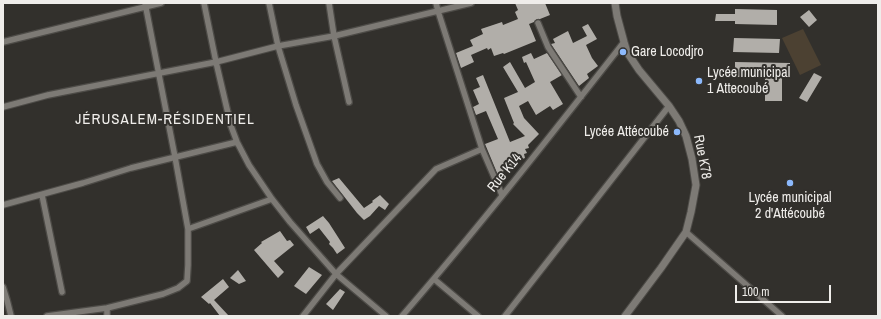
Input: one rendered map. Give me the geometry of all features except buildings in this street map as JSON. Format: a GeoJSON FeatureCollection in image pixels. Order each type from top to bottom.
{"type":"FeatureCollection","features":[{"type":"Feature","properties":{"kind":"street"},"geometry":{"type":"LineString","coordinates":[[3,42],[145,5],[161,3]]}},
{"type":"Feature","properties":{"kind":"street"},"geometry":{"type":"LineString","coordinates":[[204,3],[231,126],[237,142],[249,165],[290,222],[336,274],[386,316]]}},
{"type":"Feature","properties":{"kind":"street"},"geometry":{"type":"LineString","coordinates":[[269,3],[278,46],[296,105],[318,164],[327,182],[340,198]]}},
{"type":"Feature","properties":{"kind":"street"},"geometry":{"type":"LineString","coordinates":[[329,3],[334,36],[349,102]]}},
{"type":"Feature","properties":{"kind":"street"},"geometry":{"type":"LineString","coordinates":[[436,3],[482,148],[502,195]]}},
{"type":"Feature","properties":{"kind":"street"},"geometry":{"type":"LineString","coordinates":[[3,106],[48,95],[216,62],[278,46],[334,36],[471,3]]}},
{"type":"Feature","properties":{"kind":"street","name":"Rue K78"},"geometry":{"type":"LineString","coordinates":[[615,3],[617,16],[628,52],[639,70],[669,106],[679,121],[686,136],[692,158],[696,185],[686,232],[628,315]]}},
{"type":"Feature","properties":{"kind":"street"},"geometry":{"type":"LineString","coordinates":[[47,316],[107,308],[163,294],[178,288],[187,281],[188,229],[145,5]]}},
{"type":"Feature","properties":{"kind":"street"},"geometry":{"type":"LineString","coordinates":[[538,23],[548,47],[581,97]]}},
{"type":"Feature","properties":{"kind":"street","name":"Rue K14"},"geometry":{"type":"LineString","coordinates":[[402,316],[434,279],[624,42]]}},
{"type":"Feature","properties":{"kind":"street"},"geometry":{"type":"LineString","coordinates":[[504,316],[669,106]]}},
{"type":"Feature","properties":{"kind":"street"},"geometry":{"type":"LineString","coordinates":[[3,205],[83,184],[131,168],[237,142]]}},
{"type":"Feature","properties":{"kind":"street"},"geometry":{"type":"LineString","coordinates":[[303,316],[336,274],[436,169],[482,148]]}},
{"type":"Feature","properties":{"kind":"street"},"geometry":{"type":"LineString","coordinates":[[42,194],[62,292]]}},
{"type":"Feature","properties":{"kind":"street"},"geometry":{"type":"LineString","coordinates":[[188,229],[272,199]]}},
{"type":"Feature","properties":{"kind":"street"},"geometry":{"type":"LineString","coordinates":[[686,232],[782,316]]}},
{"type":"Feature","properties":{"kind":"street"},"geometry":{"type":"LineString","coordinates":[[434,279],[478,316]]}},
{"type":"Feature","properties":{"kind":"street"},"geometry":{"type":"LineString","coordinates":[[3,287],[11,316]]}},
{"type":"Feature","properties":{"kind":"street"},"geometry":{"type":"LineString","coordinates":[[107,308],[107,316]]}},
{"type":"Feature","properties":{"kind":"shaded area"},"geometry":{"type":"Polygon","coordinates":[[[803,29],[821,65],[800,75],[782,38],[803,29]]]}},
{"type":"Feature","properties":{"kind":"place","name":"Gare Locodjro"},"geometry":{"type":"Point","coordinates":[623,52]}},
{"type":"Feature","properties":{"kind":"place","name":"Lycée municipal 1 Attecoubé"},"geometry":{"type":"Point","coordinates":[699,81]}},
{"type":"Feature","properties":{"kind":"place","name":"Lycée Attécoubé"},"geometry":{"type":"Point","coordinates":[677,132]}},
{"type":"Feature","properties":{"kind":"place","name":"Lycée municipal 2 d'Attécoubé"},"geometry":{"type":"Point","coordinates":[790,183]}},
{"type":"Feature","properties":{"kind":"district","name":"JÉRUSALEM-RÉSIDENTIEL"},"geometry":{"type":"Point","coordinates":[165,120]}}]}
